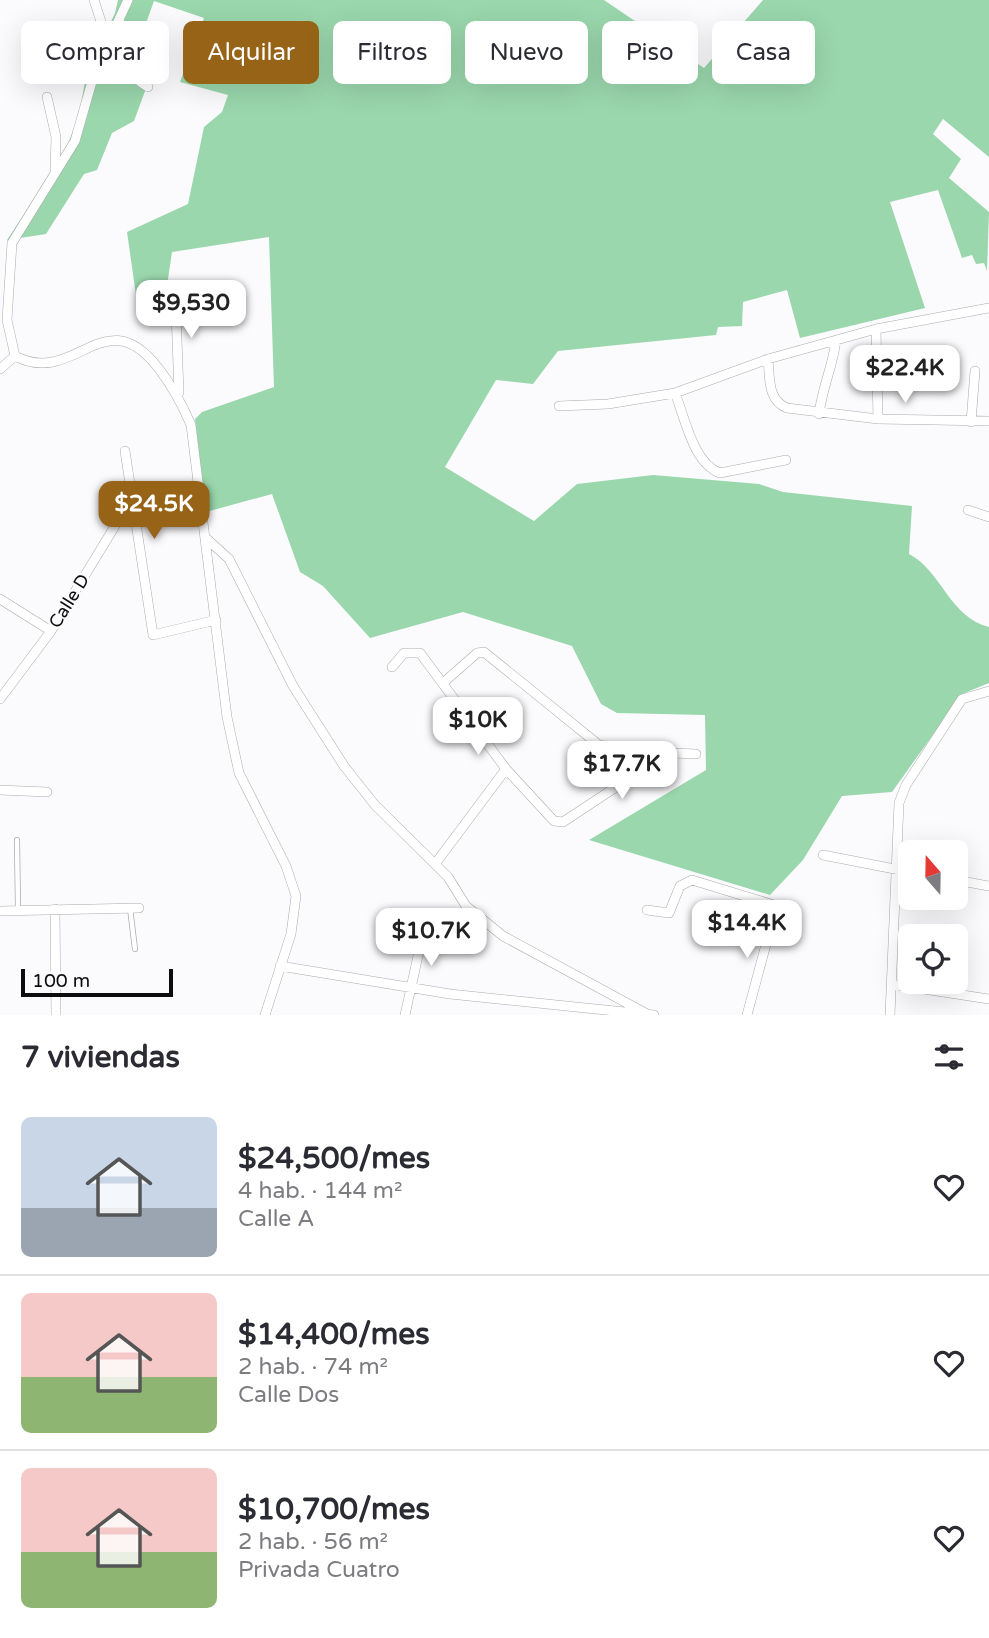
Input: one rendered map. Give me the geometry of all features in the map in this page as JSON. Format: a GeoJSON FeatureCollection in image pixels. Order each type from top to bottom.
{"type":"FeatureCollection","features":[{"type":"Feature","properties":{"kind":"street"},"geometry":{"type":"LineString","coordinates":[[93,0],[100,21]]}},
{"type":"Feature","properties":{"kind":"street"},"geometry":{"type":"LineString","coordinates":[[119,21],[128,0]]}},
{"type":"Feature","properties":{"kind":"street"},"geometry":{"type":"LineString","coordinates":[[15,356],[7,320],[12,243],[75,141],[91,84]]}},
{"type":"Feature","properties":{"kind":"street"},"geometry":{"type":"LineString","coordinates":[[142,84],[148,88]]}},
{"type":"Feature","properties":{"kind":"street"},"geometry":{"type":"LineString","coordinates":[[47,97],[56,137],[55,177]]}},
{"type":"Feature","properties":{"kind":"street"},"geometry":{"type":"LineString","coordinates":[[175,286],[178,395]]}},
{"type":"Feature","properties":{"kind":"street"},"geometry":{"type":"LineString","coordinates":[[559,406],[608,404],[675,393],[768,359],[876,329],[989,307]]}},
{"type":"Feature","properties":{"kind":"street"},"geometry":{"type":"LineString","coordinates":[[876,329],[878,419]]}},
{"type":"Feature","properties":{"kind":"street"},"geometry":{"type":"LineString","coordinates":[[15,356],[37,365],[48,364],[94,345],[125,340],[137,345],[150,357],[178,395],[191,425],[227,717],[239,773],[286,866],[296,896],[291,934],[265,1015]]}},
{"type":"Feature","properties":{"kind":"street"},"geometry":{"type":"LineString","coordinates":[[820,414],[822,392],[834,362],[836,340]]}},
{"type":"Feature","properties":{"kind":"street"},"geometry":{"type":"LineString","coordinates":[[0,369],[15,356]]}},
{"type":"Feature","properties":{"kind":"street"},"geometry":{"type":"LineString","coordinates":[[768,359],[774,400],[787,408],[878,419],[989,421]]}},
{"type":"Feature","properties":{"kind":"street"},"geometry":{"type":"LineString","coordinates":[[971,422],[975,371]]}},
{"type":"Feature","properties":{"kind":"street"},"geometry":{"type":"LineString","coordinates":[[675,393],[694,443],[710,470],[720,473],[786,460]]}},
{"type":"Feature","properties":{"kind":"street"},"geometry":{"type":"LineString","coordinates":[[125,451],[153,635],[216,620]]}},
{"type":"Feature","properties":{"kind":"street","name":"Calle D"},"geometry":{"type":"LineString","coordinates":[[0,699],[51,631],[132,498]]}},
{"type":"Feature","properties":{"kind":"street"},"geometry":{"type":"LineString","coordinates":[[968,510],[989,517]]}},
{"type":"Feature","properties":{"kind":"street"},"geometry":{"type":"LineString","coordinates":[[206,539],[229,559],[293,685],[344,766],[375,805],[448,877],[467,906],[503,936],[650,1014]]}},
{"type":"Feature","properties":{"kind":"street"},"geometry":{"type":"LineString","coordinates":[[0,599],[51,631]]}},
{"type":"Feature","properties":{"kind":"street"},"geometry":{"type":"LineString","coordinates":[[443,683],[477,653],[484,652],[598,745],[666,754],[696,754]]}},
{"type":"Feature","properties":{"kind":"street"},"geometry":{"type":"LineString","coordinates":[[392,667],[404,653],[420,653],[506,769],[554,821],[563,822],[666,754]]}},
{"type":"Feature","properties":{"kind":"street"},"geometry":{"type":"LineString","coordinates":[[891,1015],[899,803],[906,785],[962,699],[989,691]]}},
{"type":"Feature","properties":{"kind":"street"},"geometry":{"type":"LineString","coordinates":[[435,863],[506,769]]}},
{"type":"Feature","properties":{"kind":"street"},"geometry":{"type":"LineString","coordinates":[[0,790],[47,792]]}},
{"type":"Feature","properties":{"kind":"street"},"geometry":{"type":"LineString","coordinates":[[822,855],[897,870]]}},
{"type":"Feature","properties":{"kind":"street"},"geometry":{"type":"LineString","coordinates":[[647,910],[669,913],[680,886],[692,880],[774,905],[775,911],[747,1015]]}},
{"type":"Feature","properties":{"kind":"street"},"geometry":{"type":"LineString","coordinates":[[968,882],[989,886]]}},
{"type":"Feature","properties":{"kind":"street"},"geometry":{"type":"LineString","coordinates":[[0,911],[134,908]]}},
{"type":"Feature","properties":{"kind":"street"},"geometry":{"type":"LineString","coordinates":[[55,909],[56,1015]]}},
{"type":"Feature","properties":{"kind":"street"},"geometry":{"type":"LineString","coordinates":[[405,1015],[421,942]]}},
{"type":"Feature","properties":{"kind":"street"},"geometry":{"type":"LineString","coordinates":[[280,966],[573,1010],[650,1014]]}},
{"type":"Feature","properties":{"kind":"street"},"geometry":{"type":"LineString","coordinates":[[891,984],[989,999]]}},
{"type":"Feature","properties":{"kind":"lane"},"geometry":{"type":"LineString","coordinates":[[17,840],[18,910]]}},
{"type":"Feature","properties":{"kind":"lane"},"geometry":{"type":"LineString","coordinates":[[134,908],[135,949]]}},
{"type":"Feature","properties":{"kind":"green space"},"geometry":{"type":"Polygon","coordinates":[[[118,0],[604,0],[635,21],[602,21],[602,84],[698,84],[698,64],[704,68],[712,59],[712,84],[815,84],[815,21],[745,21],[763,0],[989,0],[989,157],[943,119],[933,134],[961,159],[949,178],[989,212],[987,271],[984,263],[976,264],[972,255],[962,258],[938,190],[890,202],[925,308],[800,338],[787,290],[743,302],[742,326],[718,327],[716,335],[558,351],[533,384],[496,380],[445,467],[534,521],[577,484],[653,475],[759,484],[783,492],[912,506],[909,554],[930,571],[964,614],[989,627],[989,683],[962,694],[892,792],[842,796],[803,860],[770,895],[589,840],[706,770],[705,715],[617,713],[601,704],[572,646],[463,612],[370,638],[323,586],[300,572],[272,494],[206,512],[195,419],[202,412],[274,387],[269,237],[172,252],[163,313],[139,316],[127,232],[188,204],[204,127],[222,112],[228,95],[187,84],[319,84],[319,21],[203,21],[204,18],[154,1],[147,21],[111,21],[118,0]]]}},
{"type":"Feature","properties":{"kind":"green space"},"geometry":{"type":"Polygon","coordinates":[[[85,84],[148,84],[134,121],[112,133],[97,170],[84,174],[46,234],[7,240],[64,154],[79,115],[85,84]]]}}]}
